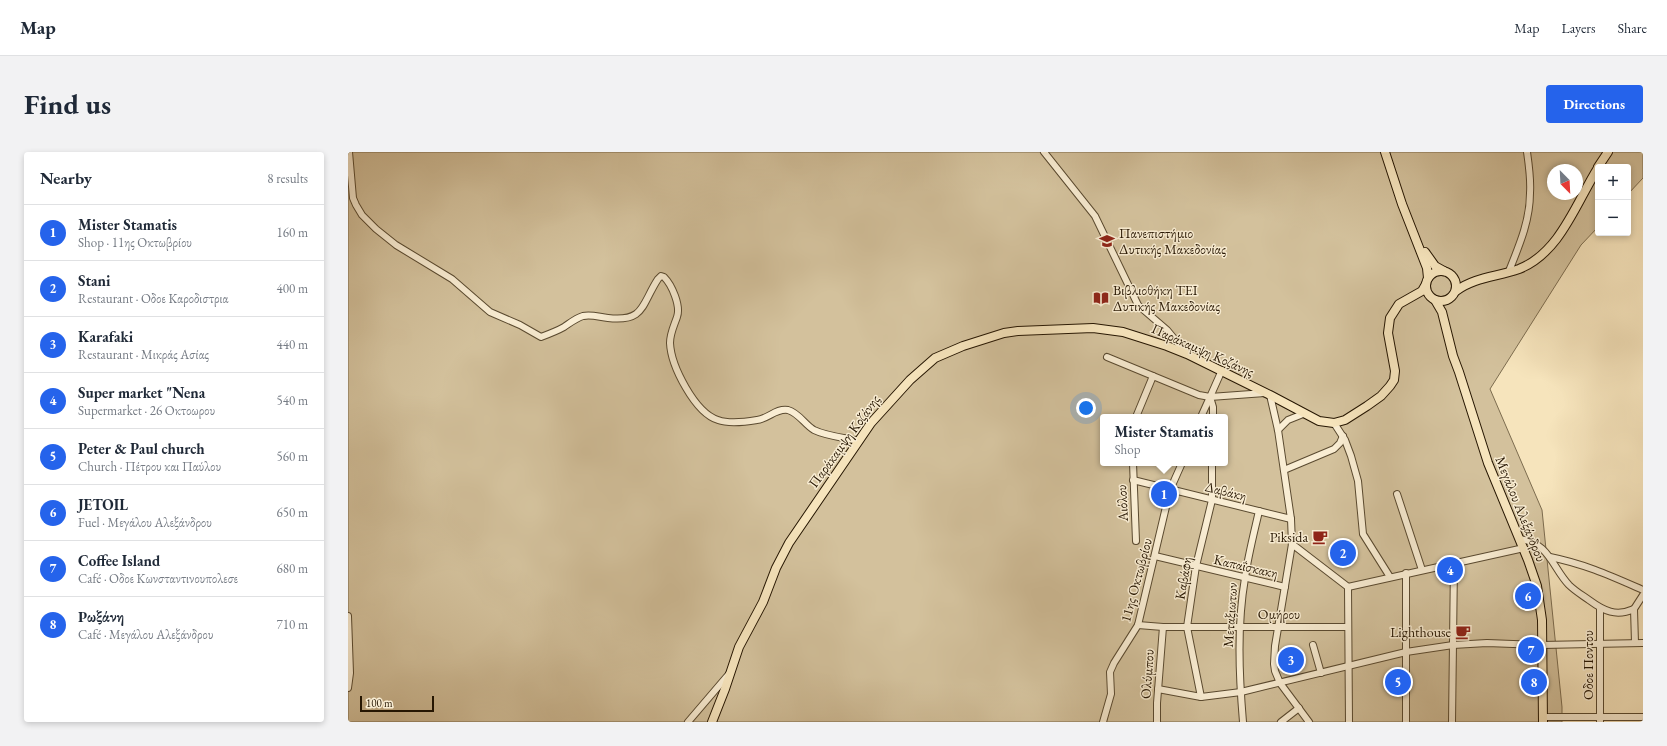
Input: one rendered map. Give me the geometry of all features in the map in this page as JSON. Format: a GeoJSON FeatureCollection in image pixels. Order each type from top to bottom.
{"type":"FeatureCollection","features":[{"type":"Feature","properties":{"kind":"main road"},"geometry":{"type":"LineString","coordinates":[[1384,152],[1427,268],[1427,291],[1442,312],[1453,356],[1459,372]]}},
{"type":"Feature","properties":{"kind":"main road"},"geometry":{"type":"LineString","coordinates":[[1389,152],[1428,257],[1434,266],[1460,280],[1478,279],[1510,272],[1528,265],[1540,257],[1550,248],[1560,234],[1595,172]]}},
{"type":"Feature","properties":{"kind":"main road"},"geometry":{"type":"LineString","coordinates":[[1600,164],[1608,152]]}},
{"type":"Feature","properties":{"kind":"main road"},"geometry":{"type":"LineString","coordinates":[[1334,423],[1345,420],[1367,406],[1381,396],[1390,386],[1394,380],[1395,371],[1388,333],[1390,318],[1399,304],[1414,297],[1422,291],[1427,281],[1435,272],[1444,271]]}},
{"type":"Feature","properties":{"kind":"main road"},"geometry":{"type":"LineString","coordinates":[[1453,276],[1456,283],[1454,294],[1448,308],[1448,318],[1459,372]]}},
{"type":"Feature","properties":{"kind":"main road"},"geometry":{"type":"LineString","coordinates":[[1414,297],[1444,302],[1464,285],[1478,279]]}},
{"type":"Feature","properties":{"kind":"main road","name":"Παράκαμψη Κοζάνης"},"geometry":{"type":"LineString","coordinates":[[712,722],[739,647],[763,602],[782,553],[798,527],[871,423],[890,400],[930,361],[953,349],[1004,333],[1038,329],[1093,328],[1110,330],[1148,339],[1187,354],[1269,394],[1303,414],[1319,421],[1334,423]]}},
{"type":"Feature","properties":{"kind":"main road","name":"Μεγάλου Αλεξάνδρου"},"geometry":{"type":"LineString","coordinates":[[1459,372],[1476,427],[1497,486],[1524,548],[1533,573],[1540,602],[1543,720]]}},
{"type":"Feature","properties":{"kind":"street"},"geometry":{"type":"LineString","coordinates":[[349,152],[353,198],[358,211],[376,229],[396,245],[452,279],[490,312],[520,325],[541,337],[556,332],[578,318],[584,316],[592,315],[625,319],[631,318],[639,311],[658,279],[661,276],[664,277],[672,291],[678,312],[670,337],[672,358],[686,390],[706,412],[717,420],[744,422],[760,420],[780,410],[789,411],[797,415],[813,430],[859,441]]}},
{"type":"Feature","properties":{"kind":"street"},"geometry":{"type":"LineString","coordinates":[[1044,152],[1095,216],[1138,305],[1167,330],[1187,354]]}},
{"type":"Feature","properties":{"kind":"street"},"geometry":{"type":"LineString","coordinates":[[1510,272],[1520,246],[1529,208],[1530,175],[1527,152]]}},
{"type":"Feature","properties":{"kind":"street"},"geometry":{"type":"LineString","coordinates":[[1107,357],[1199,395],[1210,397],[1269,394],[1278,430],[1291,519],[1292,544],[1274,664],[1280,683],[1309,722]]}},
{"type":"Feature","properties":{"kind":"street"},"geometry":{"type":"LineString","coordinates":[[1202,414],[1222,370]]}},
{"type":"Feature","properties":{"kind":"street"},"geometry":{"type":"LineString","coordinates":[[1137,414],[1153,376]]}},
{"type":"Feature","properties":{"kind":"street"},"geometry":{"type":"LineString","coordinates":[[1210,397],[1213,407],[1213,414]]}},
{"type":"Feature","properties":{"kind":"street"},"geometry":{"type":"LineString","coordinates":[[1278,430],[1288,420],[1303,414]]}},
{"type":"Feature","properties":{"kind":"street"},"geometry":{"type":"LineString","coordinates":[[1334,423],[1343,436],[1351,456],[1358,481],[1364,534],[1390,577]]}},
{"type":"Feature","properties":{"kind":"street"},"geometry":{"type":"LineString","coordinates":[[1284,470],[1330,452],[1338,446],[1343,436]]}},
{"type":"Feature","properties":{"kind":"street","name":"Αιόλου"},"geometry":{"type":"LineString","coordinates":[[1133,466],[1136,541]]}},
{"type":"Feature","properties":{"kind":"street","name":"11ης Οκτωβρίου"},"geometry":{"type":"LineString","coordinates":[[1103,722],[1111,694],[1111,668],[1138,625],[1170,490],[1181,466]]}},
{"type":"Feature","properties":{"kind":"street","name":"Καβάφη"},"geometry":{"type":"LineString","coordinates":[[1201,697],[1187,627],[1196,566],[1212,500],[1212,466]]}},
{"type":"Feature","properties":{"kind":"street","name":"Δαβάκη"},"geometry":{"type":"LineString","coordinates":[[1133,480],[1291,519]]}},
{"type":"Feature","properties":{"kind":"street"},"geometry":{"type":"LineString","coordinates":[[1397,494],[1422,570]]}},
{"type":"Feature","properties":{"kind":"street","name":"Μεταξιωτων"},"geometry":{"type":"LineString","coordinates":[[1243,722],[1240,692],[1240,626],[1244,578],[1259,511]]}},
{"type":"Feature","properties":{"kind":"street"},"geometry":{"type":"LineString","coordinates":[[1519,539],[1533,541],[1550,557],[1569,585],[1600,608],[1616,614],[1627,612],[1634,609],[1643,595]]}},
{"type":"Feature","properties":{"kind":"street"},"geometry":{"type":"LineString","coordinates":[[1292,544],[1348,587]]}},
{"type":"Feature","properties":{"kind":"street"},"geometry":{"type":"LineString","coordinates":[[1348,587],[1524,548]]}},
{"type":"Feature","properties":{"kind":"street","name":"Καπαΐσκακη"},"geometry":{"type":"LineString","coordinates":[[1155,556],[1285,587]]}},
{"type":"Feature","properties":{"kind":"street"},"geometry":{"type":"LineString","coordinates":[[1550,557],[1567,560],[1596,569],[1643,590]]}},
{"type":"Feature","properties":{"kind":"street"},"geometry":{"type":"LineString","coordinates":[[1452,722],[1454,563]]}},
{"type":"Feature","properties":{"kind":"street"},"geometry":{"type":"LineString","coordinates":[[1406,573],[1406,722]]}},
{"type":"Feature","properties":{"kind":"street"},"geometry":{"type":"LineString","coordinates":[[1348,587],[1349,722]]}},
{"type":"Feature","properties":{"kind":"street","name":"Oδοε Ποντου"},"geometry":{"type":"LineString","coordinates":[[1600,608],[1600,720]]}},
{"type":"Feature","properties":{"kind":"street"},"geometry":{"type":"LineString","coordinates":[[1634,609],[1635,643]]}},
{"type":"Feature","properties":{"kind":"street"},"geometry":{"type":"LineString","coordinates":[[348,616],[350,673],[348,688]]}},
{"type":"Feature","properties":{"kind":"street","name":"Ομήρου"},"geometry":{"type":"LineString","coordinates":[[1138,625],[1163,627],[1348,627]]}},
{"type":"Feature","properties":{"kind":"street","name":"Ολύμπου"},"geometry":{"type":"LineString","coordinates":[[1157,722],[1163,627]]}},
{"type":"Feature","properties":{"kind":"street"},"geometry":{"type":"LineString","coordinates":[[1158,689],[1201,697],[1240,692],[1406,652],[1453,644],[1487,643],[1542,645],[1643,643]]}},
{"type":"Feature","properties":{"kind":"street"},"geometry":{"type":"LineString","coordinates":[[1313,645],[1320,672]]}},
{"type":"Feature","properties":{"kind":"street"},"geometry":{"type":"LineString","coordinates":[[688,722],[730,673]]}},
{"type":"Feature","properties":{"kind":"street"},"geometry":{"type":"LineString","coordinates":[[1281,722],[1299,708]]}},
{"type":"Feature","properties":{"kind":"street"},"geometry":{"type":"LineString","coordinates":[[1543,720],[1600,720],[1643,717]]}},
{"type":"Feature","properties":{"kind":"shaded area"},"geometry":{"type":"Polygon","coordinates":[[[348,152],[1643,152],[1643,178],[1631,191],[1631,164],[1595,164],[1595,230],[1581,245],[1490,389],[1542,510],[1562,707],[1562,722],[348,722],[348,152]]]}},
{"type":"Feature","properties":{"kind":"place","name":"Πανεπιστήμιο Δυτικής Μακεδονίας"},"geometry":{"type":"Point","coordinates":[1107,241]}},
{"type":"Feature","properties":{"kind":"place","name":"Βιβλιοθήκη ΤΕΙ Δυτικής Μακεδονίας"},"geometry":{"type":"Point","coordinates":[1101,298]}},
{"type":"Feature","properties":{"kind":"place","name":"Mister Stamatis"},"geometry":{"type":"Point","coordinates":[1164,494]}},
{"type":"Feature","properties":{"kind":"place","name":"Piksida"},"geometry":{"type":"Point","coordinates":[1320,537]}},
{"type":"Feature","properties":{"kind":"place","name":"Stani"},"geometry":{"type":"Point","coordinates":[1343,553]}},
{"type":"Feature","properties":{"kind":"place","name":"Super market \"Nena"},"geometry":{"type":"Point","coordinates":[1450,570]}},
{"type":"Feature","properties":{"kind":"place","name":"JETOIL"},"geometry":{"type":"Point","coordinates":[1528,596]}},
{"type":"Feature","properties":{"kind":"place","name":"Lighthouse"},"geometry":{"type":"Point","coordinates":[1463,632]}},
{"type":"Feature","properties":{"kind":"place","name":"Coffee Island"},"geometry":{"type":"Point","coordinates":[1531,650]}},
{"type":"Feature","properties":{"kind":"place","name":"Karafaki"},"geometry":{"type":"Point","coordinates":[1291,660]}},
{"type":"Feature","properties":{"kind":"place","name":"Peter & Paul church"},"geometry":{"type":"Point","coordinates":[1398,682]}},
{"type":"Feature","properties":{"kind":"place","name":"Ρωξάνη"},"geometry":{"type":"Point","coordinates":[1534,682]}}]}
